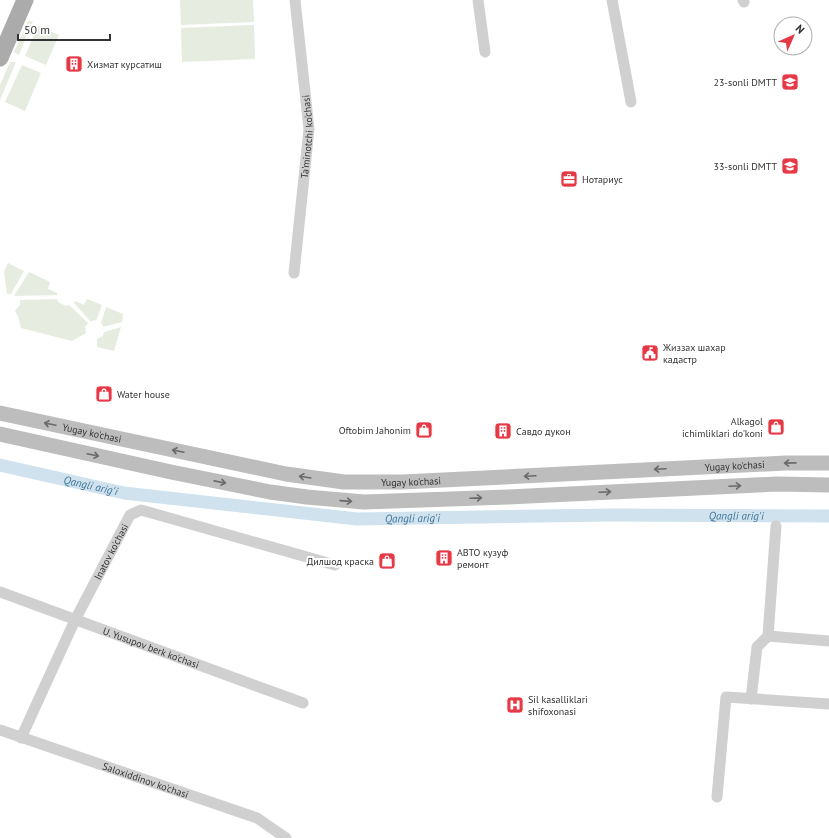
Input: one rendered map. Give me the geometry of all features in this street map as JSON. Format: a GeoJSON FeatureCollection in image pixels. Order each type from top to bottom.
{"type":"FeatureCollection","features":[{"type":"Feature","properties":{"kind":"main road"},"geometry":{"type":"LineString","coordinates":[[0,58],[25,0]]}},
{"type":"Feature","properties":{"kind":"main road","name":"Yugay ko'chasi"},"geometry":{"type":"LineString","coordinates":[[0,413],[286,474],[344,482],[402,482],[785,463],[829,463]]}},
{"type":"Feature","properties":{"kind":"main road","name":"Yugay ko'chasi"},"geometry":{"type":"LineString","coordinates":[[0,434],[171,472],[270,492],[364,502],[492,498],[777,484],[829,485]]}},
{"type":"Feature","properties":{"kind":"street","name":"Ta'minotchi ko'chasi"},"geometry":{"type":"LineString","coordinates":[[294,273],[309,130],[295,0]]}},
{"type":"Feature","properties":{"kind":"street"},"geometry":{"type":"LineString","coordinates":[[478,0],[485,52]]}},
{"type":"Feature","properties":{"kind":"street"},"geometry":{"type":"LineString","coordinates":[[612,0],[631,102]]}},
{"type":"Feature","properties":{"kind":"street","name":"Inatov ko'chasi"},"geometry":{"type":"LineString","coordinates":[[21,738],[75,620],[130,515],[141,510],[335,565]]}},
{"type":"Feature","properties":{"kind":"street"},"geometry":{"type":"LineString","coordinates":[[751,699],[757,647],[768,636],[776,526]]}},
{"type":"Feature","properties":{"kind":"street","name":"U. Yusupov berk ko'chasi"},"geometry":{"type":"LineString","coordinates":[[0,592],[303,702]]}},
{"type":"Feature","properties":{"kind":"street"},"geometry":{"type":"LineString","coordinates":[[768,636],[829,640]]}},
{"type":"Feature","properties":{"kind":"street"},"geometry":{"type":"LineString","coordinates":[[717,797],[726,697],[829,704]]}},
{"type":"Feature","properties":{"kind":"street","name":"Saloxiddinov ko'chasi"},"geometry":{"type":"LineString","coordinates":[[0,730],[257,818],[286,838]]}},
{"type":"Feature","properties":{"kind":"shaded area"},"geometry":{"type":"Polygon","coordinates":[[[180,0],[253,0],[254,22],[181,25],[180,0]]]}},
{"type":"Feature","properties":{"kind":"shaded area"},"geometry":{"type":"Polygon","coordinates":[[[28,21],[33,21],[19,55],[14,52],[28,21]]]}},
{"type":"Feature","properties":{"kind":"shaded area"},"geometry":{"type":"Polygon","coordinates":[[[254,25],[255,59],[182,62],[181,28],[254,25]]]}},
{"type":"Feature","properties":{"kind":"shaded area"},"geometry":{"type":"Polygon","coordinates":[[[38,26],[59,35],[46,65],[25,56],[38,26]]]}},
{"type":"Feature","properties":{"kind":"shaded area"},"geometry":{"type":"Polygon","coordinates":[[[10,62],[16,62],[0,100],[0,85],[10,62]]]}},
{"type":"Feature","properties":{"kind":"shaded area"},"geometry":{"type":"Polygon","coordinates":[[[22,65],[41,73],[25,111],[5,102],[22,65]]]}},
{"type":"Feature","properties":{"kind":"shaded area"},"geometry":{"type":"Polygon","coordinates":[[[8,263],[24,271],[11,294],[7,294],[4,272],[8,263]]]}},
{"type":"Feature","properties":{"kind":"shaded area"},"geometry":{"type":"Polygon","coordinates":[[[29,272],[50,282],[48,289],[57,293],[57,295],[14,296],[29,272]]]}},
{"type":"Feature","properties":{"kind":"shaded area"},"geometry":{"type":"Polygon","coordinates":[[[57,299],[58,302],[66,306],[69,305],[88,323],[85,327],[86,333],[72,341],[21,328],[15,311],[20,305],[20,300],[57,299]]]}},
{"type":"Feature","properties":{"kind":"shaded area"},"geometry":{"type":"Polygon","coordinates":[[[87,299],[102,305],[96,321],[94,320],[91,322],[74,303],[75,301],[84,305],[87,299]]]}},
{"type":"Feature","properties":{"kind":"shaded area"},"geometry":{"type":"Polygon","coordinates":[[[106,307],[123,314],[122,322],[103,327],[101,323],[106,307]]]}},
{"type":"Feature","properties":{"kind":"shaded area"},"geometry":{"type":"Polygon","coordinates":[[[121,327],[114,351],[97,347],[97,339],[103,336],[104,332],[121,327]]]}},
{"type":"Feature","properties":{"kind":"waterway","name":"Qangli arig'i"},"geometry":{"type":"LineString","coordinates":[[0,465],[124,493],[357,519],[611,515],[829,516]]}},
{"type":"Feature","properties":{"kind":"place","name":"Хизмат курсатиш"},"geometry":{"type":"Point","coordinates":[74,64]}},
{"type":"Feature","properties":{"kind":"place","name":"23-sonli DMTT"},"geometry":{"type":"Point","coordinates":[790,82]}},
{"type":"Feature","properties":{"kind":"place","name":"33-sonli DMTT"},"geometry":{"type":"Point","coordinates":[790,166]}},
{"type":"Feature","properties":{"kind":"place","name":"Нотариус"},"geometry":{"type":"Point","coordinates":[569,179]}},
{"type":"Feature","properties":{"kind":"place","name":"Жиззах шахар кадастр"},"geometry":{"type":"Point","coordinates":[650,353]}},
{"type":"Feature","properties":{"kind":"place","name":"Water house"},"geometry":{"type":"Point","coordinates":[104,394]}},
{"type":"Feature","properties":{"kind":"place","name":"Alkagol ichimliklari do'koni"},"geometry":{"type":"Point","coordinates":[776,427]}},
{"type":"Feature","properties":{"kind":"place","name":"Oftobim Jahonim"},"geometry":{"type":"Point","coordinates":[424,430]}},
{"type":"Feature","properties":{"kind":"place","name":"Cавдо дукон"},"geometry":{"type":"Point","coordinates":[503,431]}},
{"type":"Feature","properties":{"kind":"place","name":"АВТО кузуф ремонт"},"geometry":{"type":"Point","coordinates":[444,558]}},
{"type":"Feature","properties":{"kind":"place","name":"Дилшод краска"},"geometry":{"type":"Point","coordinates":[387,561]}},
{"type":"Feature","properties":{"kind":"place","name":"Sil kasalliklari shifoxonasi"},"geometry":{"type":"Point","coordinates":[515,705]}}]}
